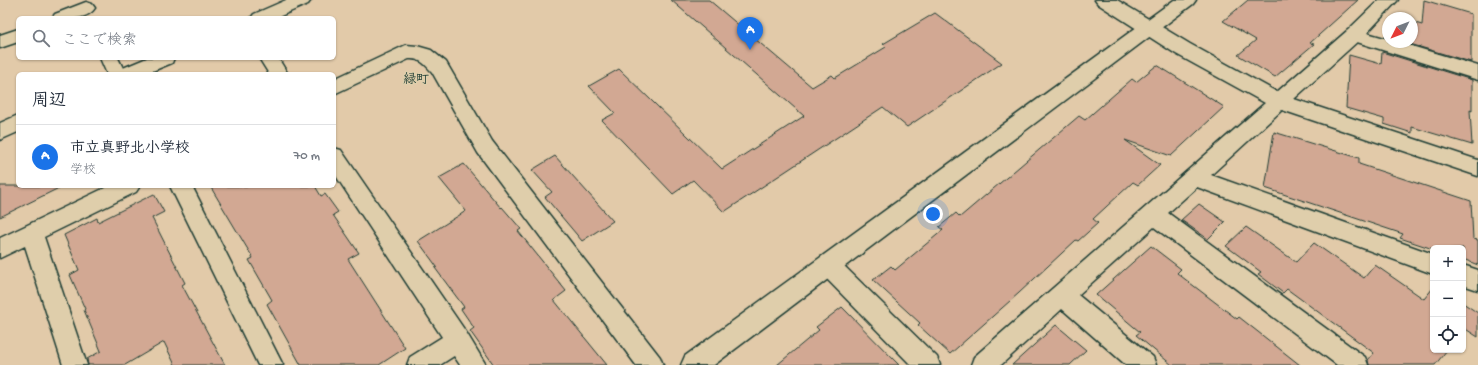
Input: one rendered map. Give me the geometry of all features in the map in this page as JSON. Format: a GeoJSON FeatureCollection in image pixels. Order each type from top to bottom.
{"type":"FeatureCollection","features":[{"type":"Feature","properties":{"kind":"street"},"geometry":{"type":"LineString","coordinates":[[265,16],[302,0]]}},
{"type":"Feature","properties":{"kind":"street"},"geometry":{"type":"LineString","coordinates":[[1104,0],[1230,76],[1280,102],[1478,168]]}},
{"type":"Feature","properties":{"kind":"street"},"geometry":{"type":"LineString","coordinates":[[694,365],[1188,0]]}},
{"type":"Feature","properties":{"kind":"street"},"geometry":{"type":"LineString","coordinates":[[983,365],[1280,102],[1354,35],[1389,0]]}},
{"type":"Feature","properties":{"kind":"street"},"geometry":{"type":"LineString","coordinates":[[67,16],[86,9]]}},
{"type":"Feature","properties":{"kind":"street"},"geometry":{"type":"LineString","coordinates":[[1354,35],[1478,73]]}},
{"type":"Feature","properties":{"kind":"street"},"geometry":{"type":"LineString","coordinates":[[0,42],[16,36]]}},
{"type":"Feature","properties":{"kind":"street"},"geometry":{"type":"LineString","coordinates":[[336,86],[406,52],[419,51],[431,58],[443,73],[485,147],[652,365]]}},
{"type":"Feature","properties":{"kind":"street"},"geometry":{"type":"LineString","coordinates":[[110,60],[115,72]]}},
{"type":"Feature","properties":{"kind":"street"},"geometry":{"type":"LineString","coordinates":[[132,72],[160,60]]}},
{"type":"Feature","properties":{"kind":"street"},"geometry":{"type":"LineString","coordinates":[[269,60],[278,72]]}},
{"type":"Feature","properties":{"kind":"street"},"geometry":{"type":"LineString","coordinates":[[0,132],[16,124]]}},
{"type":"Feature","properties":{"kind":"street"},"geometry":{"type":"LineString","coordinates":[[336,159],[474,365]]}},
{"type":"Feature","properties":{"kind":"street"},"geometry":{"type":"LineString","coordinates":[[1194,177],[1430,263]]}},
{"type":"Feature","properties":{"kind":"street"},"geometry":{"type":"LineString","coordinates":[[0,248],[125,188]]}},
{"type":"Feature","properties":{"kind":"street"},"geometry":{"type":"LineString","coordinates":[[182,188],[271,365]]}},
{"type":"Feature","properties":{"kind":"street"},"geometry":{"type":"LineString","coordinates":[[1153,214],[1356,365]]}},
{"type":"Feature","properties":{"kind":"street"},"geometry":{"type":"LineString","coordinates":[[32,233],[75,365]]}},
{"type":"Feature","properties":{"kind":"street"},"geometry":{"type":"LineString","coordinates":[[829,266],[928,365]]}},
{"type":"Feature","properties":{"kind":"street"},"geometry":{"type":"LineString","coordinates":[[1466,276],[1478,280]]}},
{"type":"Feature","properties":{"kind":"street"},"geometry":{"type":"LineString","coordinates":[[1062,295],[1144,365]]}},
{"type":"Feature","properties":{"kind":"street"},"geometry":{"type":"LineString","coordinates":[[419,365],[458,340]]}},
{"type":"Feature","properties":{"kind":"building"},"geometry":{"type":"Polygon","coordinates":[[[671,0],[709,0],[812,87],[832,75],[835,78],[886,47],[883,44],[935,13],[1002,63],[907,127],[883,107],[724,212],[693,180],[673,194],[602,120],[615,113],[589,86],[619,69],[722,169],[804,116],[671,0]]]}},
{"type":"Feature","properties":{"kind":"building"},"geometry":{"type":"Polygon","coordinates":[[[1248,0],[1358,0],[1310,43],[1314,44],[1275,77],[1238,55],[1256,40],[1223,21],[1248,0]]]}},
{"type":"Feature","properties":{"kind":"building"},"geometry":{"type":"Polygon","coordinates":[[[1424,0],[1471,14],[1471,62],[1418,46],[1418,24],[1422,25],[1424,0]]]}},
{"type":"Feature","properties":{"kind":"building"},"geometry":{"type":"Polygon","coordinates":[[[1382,52],[1472,80],[1472,111],[1470,110],[1472,145],[1412,127],[1412,133],[1384,124],[1384,119],[1346,108],[1349,55],[1381,64],[1382,52]]]}},
{"type":"Feature","properties":{"kind":"building"},"geometry":{"type":"Polygon","coordinates":[[[1157,65],[1224,107],[1171,156],[1125,140],[1160,165],[1138,185],[1133,182],[1093,219],[1098,223],[1078,241],[1076,240],[950,354],[918,325],[920,323],[873,280],[891,266],[895,270],[943,230],[939,227],[956,213],[960,217],[1079,116],[1085,120],[1132,79],[1136,82],[1157,65]]]}},
{"type":"Feature","properties":{"kind":"building"},"geometry":{"type":"Polygon","coordinates":[[[1274,132],[1359,158],[1359,164],[1471,201],[1473,239],[1478,240],[1478,265],[1466,260],[1466,245],[1430,245],[1430,248],[1400,238],[1403,234],[1265,188],[1274,132]]]}},
{"type":"Feature","properties":{"kind":"building"},"geometry":{"type":"Polygon","coordinates":[[[555,156],[613,221],[582,241],[545,197],[552,192],[532,170],[555,156]]]}},
{"type":"Feature","properties":{"kind":"building"},"geometry":{"type":"Polygon","coordinates":[[[464,164],[521,229],[518,231],[566,291],[554,300],[607,365],[494,365],[470,331],[474,328],[461,309],[464,307],[435,268],[437,267],[418,241],[466,211],[439,178],[464,164]]]}},
{"type":"Feature","properties":{"kind":"building"},"geometry":{"type":"Polygon","coordinates":[[[0,186],[16,186],[16,188],[59,188],[0,217],[0,186]]]}},
{"type":"Feature","properties":{"kind":"building"},"geometry":{"type":"Polygon","coordinates":[[[211,188],[316,188],[321,196],[325,194],[338,212],[333,215],[359,253],[348,259],[405,348],[379,365],[301,365],[267,304],[272,300],[249,260],[253,258],[211,188]]]}},
{"type":"Feature","properties":{"kind":"building"},"geometry":{"type":"Polygon","coordinates":[[[154,194],[164,212],[152,218],[185,283],[182,285],[225,365],[175,365],[164,342],[125,365],[88,365],[87,359],[101,351],[70,275],[79,270],[64,235],[97,218],[98,222],[154,194]]]}},
{"type":"Feature","properties":{"kind":"building"},"geometry":{"type":"Polygon","coordinates":[[[1199,204],[1225,222],[1208,239],[1181,220],[1199,204]]]}},
{"type":"Feature","properties":{"kind":"building"},"geometry":{"type":"Polygon","coordinates":[[[1246,227],[1296,262],[1314,243],[1364,278],[1375,265],[1424,299],[1430,292],[1430,353],[1445,353],[1435,365],[1369,365],[1368,360],[1374,353],[1287,289],[1283,293],[1258,274],[1261,272],[1226,246],[1246,227]]]}},
{"type":"Feature","properties":{"kind":"building"},"geometry":{"type":"Polygon","coordinates":[[[1151,246],[1181,269],[1177,273],[1237,319],[1239,317],[1300,365],[1172,365],[1136,335],[1140,332],[1096,295],[1151,246]]]}},
{"type":"Feature","properties":{"kind":"building"},"geometry":{"type":"Polygon","coordinates":[[[1466,305],[1478,313],[1478,337],[1466,329],[1466,305]]]}},
{"type":"Feature","properties":{"kind":"building"},"geometry":{"type":"Polygon","coordinates":[[[842,307],[899,365],[777,365],[819,330],[816,327],[842,307]]]}},
{"type":"Feature","properties":{"kind":"building"},"geometry":{"type":"Polygon","coordinates":[[[1056,325],[1086,350],[1070,365],[1012,365],[1056,325]]]}},
{"type":"Feature","properties":{"kind":"place","name":"市立真野北小学校"},"geometry":{"type":"Point","coordinates":[750,50]}},
{"type":"Feature","properties":{"kind":"district","name":"緑町"},"geometry":{"type":"Point","coordinates":[416,78]}}]}
